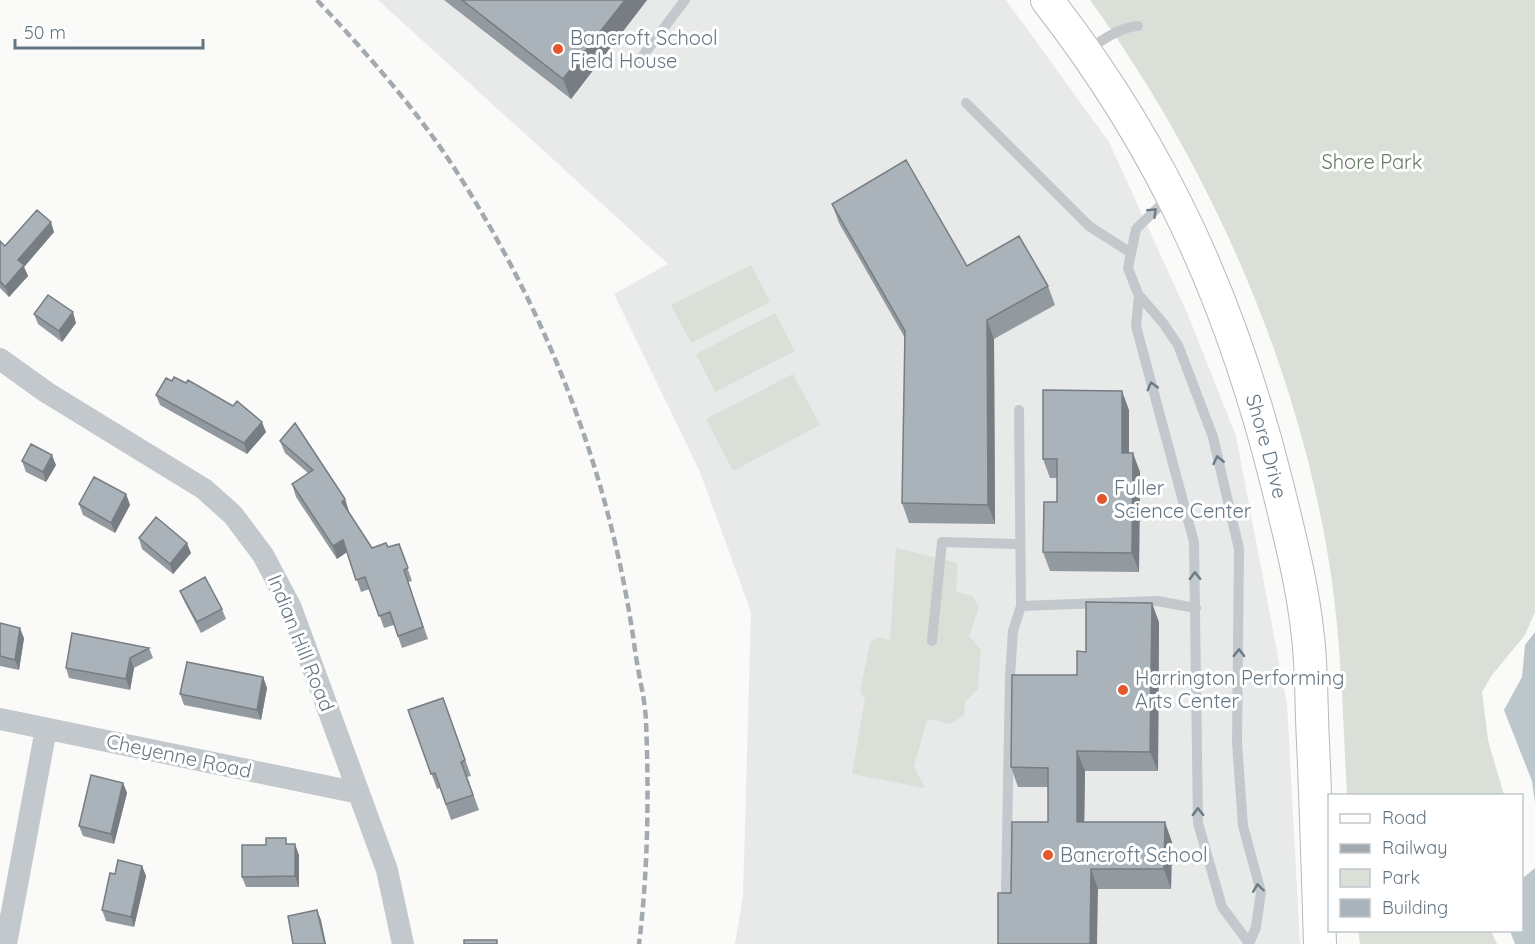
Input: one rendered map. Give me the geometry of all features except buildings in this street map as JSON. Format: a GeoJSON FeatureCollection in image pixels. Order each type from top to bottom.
{"type":"FeatureCollection","features":[{"type":"Feature","properties":{"kind":"main road","name":"Shore Drive"},"geometry":{"type":"LineString","coordinates":[[1047,0],[1085,51],[1123,109],[1172,194],[1203,257],[1244,363],[1260,416],[1289,537],[1308,636],[1320,944]]}},
{"type":"Feature","properties":{"kind":"street","name":"Indian Hill Road"},"geometry":{"type":"LineString","coordinates":[[0,359],[46,392],[204,489],[233,515],[263,555],[291,608],[387,870],[403,944]]}},
{"type":"Feature","properties":{"kind":"street","name":"Cheyenne Road"},"geometry":{"type":"LineString","coordinates":[[0,719],[359,793]]}},
{"type":"Feature","properties":{"kind":"street"},"geometry":{"type":"LineString","coordinates":[[6,944],[46,729]]}},
{"type":"Feature","properties":{"kind":"lane"},"geometry":{"type":"LineString","coordinates":[[638,62],[685,0]]}},
{"type":"Feature","properties":{"kind":"lane"},"geometry":{"type":"LineString","coordinates":[[1085,51],[1107,37],[1130,27],[1138,27]]}},
{"type":"Feature","properties":{"kind":"lane"},"geometry":{"type":"LineString","coordinates":[[966,103],[1089,226],[1131,253]]}},
{"type":"Feature","properties":{"kind":"lane"},"geometry":{"type":"LineString","coordinates":[[1139,296],[1136,326],[1194,542],[1198,823],[1222,907],[1249,943],[1256,927],[1261,892],[1243,826],[1237,743],[1239,549],[1213,437],[1178,345],[1163,323],[1139,296],[1128,268],[1136,229],[1172,194]]}},
{"type":"Feature","properties":{"kind":"lane"},"geometry":{"type":"LineString","coordinates":[[1006,893],[1010,677],[1013,631],[1021,606],[1019,410]]}},
{"type":"Feature","properties":{"kind":"lane"},"geometry":{"type":"LineString","coordinates":[[932,640],[942,542],[1020,544]]}},
{"type":"Feature","properties":{"kind":"lane"},"geometry":{"type":"LineString","coordinates":[[1021,606],[1157,601],[1196,608]]}},
{"type":"Feature","properties":{"kind":"shaded area","name":"Bancroft School"},"geometry":{"type":"Polygon","coordinates":[[[378,0],[1006,0],[1109,142],[1188,315],[1236,436],[1287,704],[1300,944],[735,944],[743,896],[751,612],[700,472],[614,294],[668,264],[378,0]]]}},
{"type":"Feature","properties":{"kind":"shaded area"},"geometry":{"type":"Polygon","coordinates":[[[1535,632],[1535,803],[1532,781],[1504,710],[1522,677],[1525,645],[1535,632]]]}},
{"type":"Feature","properties":{"kind":"shaded area"},"geometry":{"type":"Polygon","coordinates":[[[1535,868],[1535,944],[1515,944],[1510,932],[1523,932],[1523,878],[1535,868]]]}},
{"type":"Feature","properties":{"kind":"green space","name":"Shore Park"},"geometry":{"type":"Polygon","coordinates":[[[1090,0],[1535,0],[1535,612],[1525,635],[1492,675],[1482,692],[1488,740],[1504,794],[1347,794],[1340,662],[1332,582],[1318,505],[1299,428],[1275,352],[1246,277],[1213,204],[1175,133],[1134,65],[1090,0]]]}},
{"type":"Feature","properties":{"kind":"green space"},"geometry":{"type":"Polygon","coordinates":[[[751,265],[770,302],[691,343],[671,305],[751,265]]]}},
{"type":"Feature","properties":{"kind":"green space"},"geometry":{"type":"Polygon","coordinates":[[[775,313],[795,351],[715,392],[696,354],[775,313]]]}},
{"type":"Feature","properties":{"kind":"green space"},"geometry":{"type":"Polygon","coordinates":[[[793,374],[820,425],[733,471],[706,419],[793,374]]]}},
{"type":"Feature","properties":{"kind":"green space"},"geometry":{"type":"Polygon","coordinates":[[[896,548],[958,563],[956,592],[972,596],[979,607],[969,636],[981,650],[978,689],[965,702],[964,715],[951,724],[927,719],[914,767],[925,788],[852,774],[865,699],[860,692],[870,643],[878,637],[890,640],[896,548]]]}},
{"type":"Feature","properties":{"kind":"green space"},"geometry":{"type":"Polygon","coordinates":[[[1358,932],[1491,932],[1497,944],[1360,944],[1358,932]]]}},
{"type":"Feature","properties":{"kind":"railway"},"geometry":{"type":"LineString","coordinates":[[317,0],[374,63],[428,130],[493,232],[549,345],[594,464],[625,587],[645,712],[647,833],[639,944]]}},
{"type":"Feature","properties":{"kind":"place","name":"Bancroft School Field House"},"geometry":{"type":"Point","coordinates":[558,49]}},
{"type":"Feature","properties":{"kind":"place","name":"Fuller Science Center"},"geometry":{"type":"Point","coordinates":[1102,499]}},
{"type":"Feature","properties":{"kind":"place","name":"Harrington Performing Arts Center"},"geometry":{"type":"Point","coordinates":[1123,690]}},
{"type":"Feature","properties":{"kind":"place","name":"Bancroft School"},"geometry":{"type":"Point","coordinates":[1048,855]}}]}
